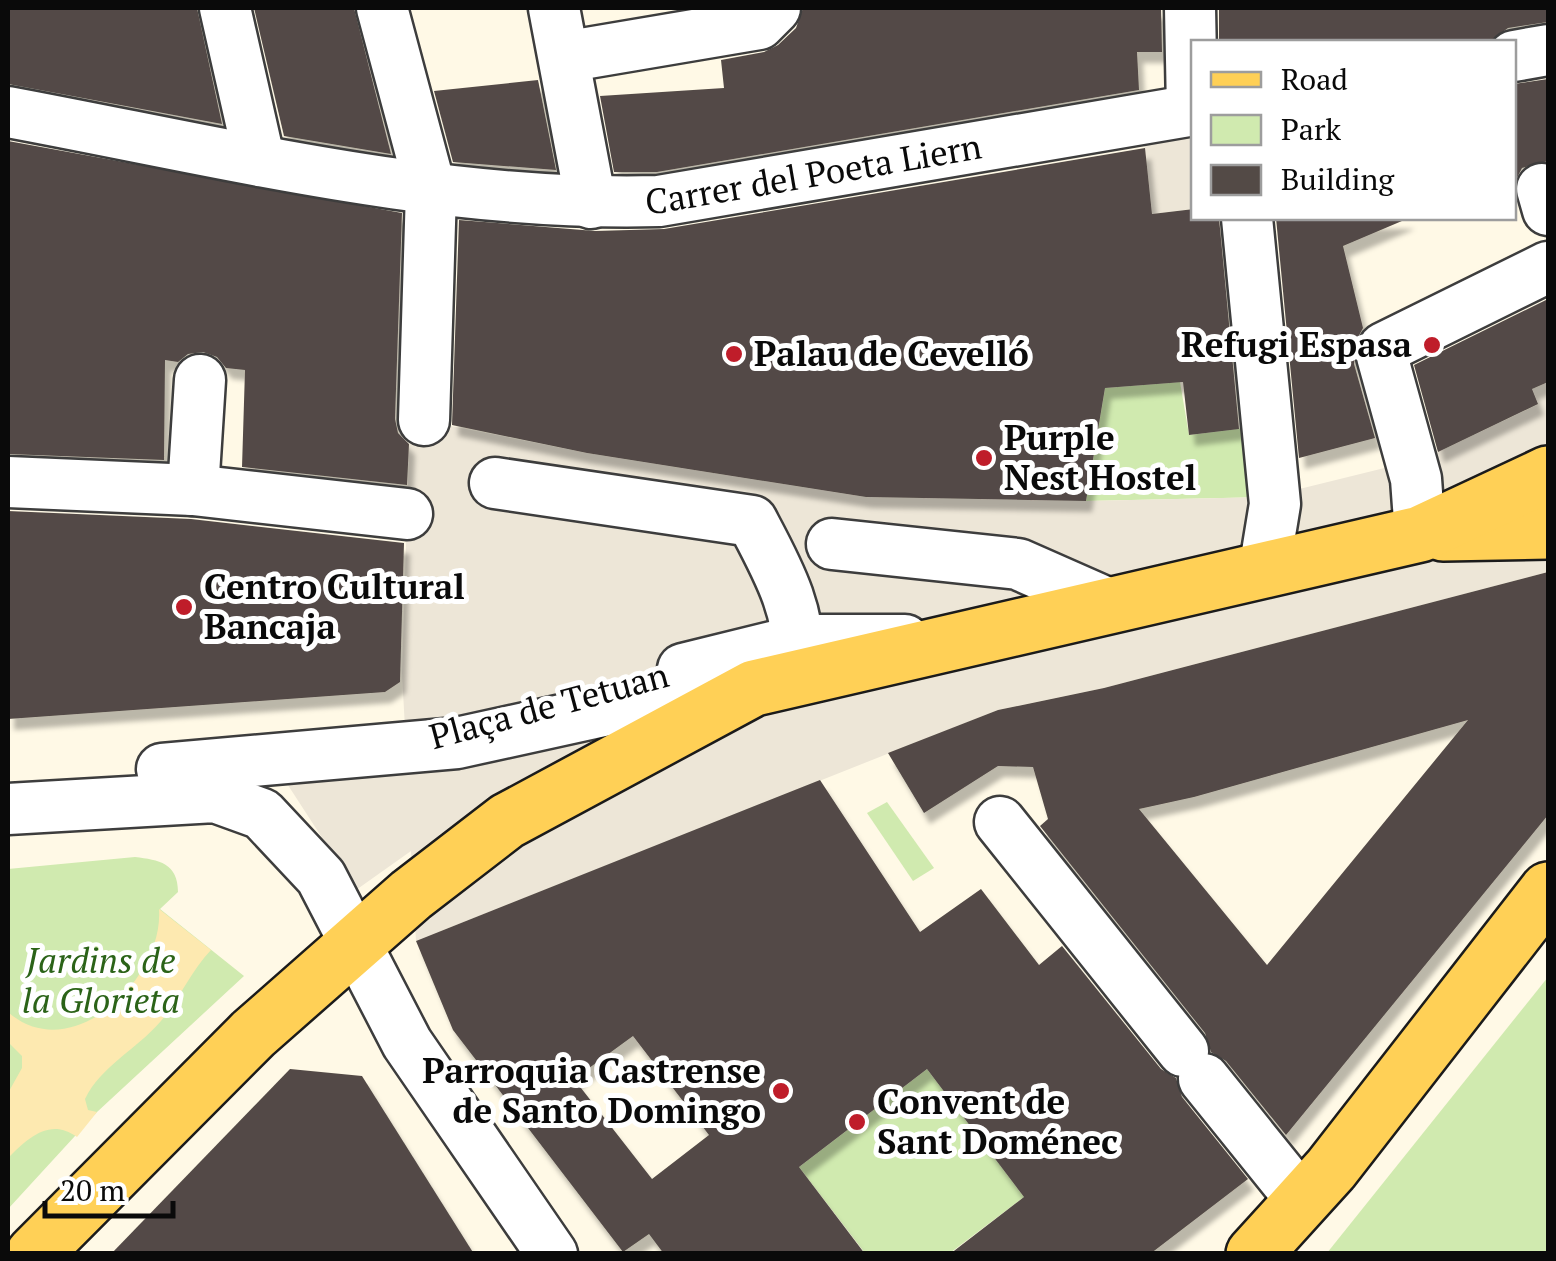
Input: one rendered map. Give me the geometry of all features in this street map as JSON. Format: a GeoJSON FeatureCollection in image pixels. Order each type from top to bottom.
{"type":"FeatureCollection","features":[{"type":"Feature","properties":{"kind":"main road","name":"Plaça de Tetuan"},"geometry":{"type":"LineString","coordinates":[[34,1254],[253,1034],[354,942],[507,821],[784,668],[964,639],[1420,534],[1548,474]]}},
{"type":"Feature","properties":{"kind":"main road","name":"Plaça de Tetuan"},"geometry":{"type":"LineString","coordinates":[[1420,534],[1548,531]]}},
{"type":"Feature","properties":{"kind":"main road"},"geometry":{"type":"LineString","coordinates":[[1254,1254],[1302,1202],[1548,890]]}},
{"type":"Feature","properties":{"kind":"street"},"geometry":{"type":"LineString","coordinates":[[224,8],[259,158]]}},
{"type":"Feature","properties":{"kind":"street"},"geometry":{"type":"LineString","coordinates":[[382,8],[431,191],[424,420]]}},
{"type":"Feature","properties":{"kind":"street"},"geometry":{"type":"LineString","coordinates":[[554,8],[591,203]]}},
{"type":"Feature","properties":{"kind":"street"},"geometry":{"type":"LineString","coordinates":[[564,58],[759,24],[775,8]]}},
{"type":"Feature","properties":{"kind":"street"},"geometry":{"type":"LineString","coordinates":[[1190,8],[1191,42]]}},
{"type":"Feature","properties":{"kind":"street"},"geometry":{"type":"LineString","coordinates":[[1516,56],[1548,50]]}},
{"type":"Feature","properties":{"kind":"street","name":"Carrer del Poeta Liern"},"geometry":{"type":"LineString","coordinates":[[8,112],[431,191],[591,203],[660,201],[1191,110]]}},
{"type":"Feature","properties":{"kind":"street"},"geometry":{"type":"LineString","coordinates":[[1247,220],[1276,504],[1264,571]]}},
{"type":"Feature","properties":{"kind":"street"},"geometry":{"type":"LineString","coordinates":[[1420,534],[1416,479],[1382,356],[1384,348],[1548,267]]}},
{"type":"Feature","properties":{"kind":"street"},"geometry":{"type":"LineString","coordinates":[[193,490],[200,380]]}},
{"type":"Feature","properties":{"kind":"street"},"geometry":{"type":"LineString","coordinates":[[8,482],[193,490],[407,514]]}},
{"type":"Feature","properties":{"kind":"street"},"geometry":{"type":"LineString","coordinates":[[496,483],[752,521],[793,605],[784,668]]}},
{"type":"Feature","properties":{"kind":"street"},"geometry":{"type":"LineString","coordinates":[[832,544],[1018,564],[1111,606]]}},
{"type":"Feature","properties":{"kind":"street","name":"Plaça de Tetuan"},"geometry":{"type":"LineString","coordinates":[[414,743],[457,742],[784,668]]}},
{"type":"Feature","properties":{"kind":"street","name":"Plaça de Tetuan"},"geometry":{"type":"LineString","coordinates":[[414,743],[558,700],[784,668]]}},
{"type":"Feature","properties":{"kind":"street"},"geometry":{"type":"LineString","coordinates":[[8,779],[258,763],[414,743]]}},
{"type":"Feature","properties":{"kind":"street"},"geometry":{"type":"LineString","coordinates":[[8,809],[215,797],[262,814],[321,877],[406,1043],[552,1254]]}},
{"type":"Feature","properties":{"kind":"street"},"geometry":{"type":"LineString","coordinates":[[1000,822],[1302,1202]]}},
{"type":"Feature","properties":{"kind":"green space"},"geometry":{"type":"Polygon","coordinates":[[[1180,382],[1189,435],[1244,428],[1267,497],[1086,501],[1105,388],[1180,382]]]}},
{"type":"Feature","properties":{"kind":"green space"},"geometry":{"type":"Polygon","coordinates":[[[887,802],[934,868],[913,881],[867,813],[887,802]]]}},
{"type":"Feature","properties":{"kind":"green space","name":"Jardins de la Glorieta"},"geometry":{"type":"Polygon","coordinates":[[[135,857],[171,869],[178,892],[160,909],[244,976],[97,1112],[8,1209],[8,869],[135,857]]]}},
{"type":"Feature","properties":{"kind":"green space"},"geometry":{"type":"Polygon","coordinates":[[[1548,977],[1548,1253],[1327,1253],[1548,977]]]}},
{"type":"Feature","properties":{"kind":"green space"},"geometry":{"type":"Polygon","coordinates":[[[927,1069],[1024,1197],[950,1253],[865,1253],[799,1167],[927,1069]]]}},
{"type":"Feature","properties":{"kind":"sand"},"geometry":{"type":"Polygon","coordinates":[[[159,909],[211,950],[161,1021],[92,1087],[85,1099],[88,1110],[97,1112],[77,1137],[58,1129],[40,1132],[8,1158],[8,1093],[22,1068],[22,1056],[8,1042],[8,1012],[33,1027],[59,1029],[85,1022],[109,1008],[130,987],[146,962],[157,936],[159,909]]]}},
{"type":"Feature","properties":{"kind":"shaded area"},"geometry":{"type":"Polygon","coordinates":[[[1191,123],[1191,209],[1152,214],[1143,132],[1191,123]]]}},
{"type":"Feature","properties":{"kind":"shaded area"},"geometry":{"type":"Polygon","coordinates":[[[1548,382],[1548,572],[1104,688],[998,710],[416,941],[411,851],[356,890],[284,779],[407,765],[402,673],[410,418],[587,453],[866,497],[1086,501],[1267,497],[1425,458],[1537,405],[1532,389],[1548,382]]]}},
{"type":"Feature","properties":{"kind":"building"},"geometry":{"type":"Polygon","coordinates":[[[8,8],[197,8],[222,124],[8,84],[8,8]]]}},
{"type":"Feature","properties":{"kind":"building"},"geometry":{"type":"Polygon","coordinates":[[[254,8],[354,8],[391,154],[284,136],[254,8]]]}},
{"type":"Feature","properties":{"kind":"building"},"geometry":{"type":"Polygon","coordinates":[[[803,8],[1161,8],[1162,52],[1137,52],[1139,90],[657,172],[614,172],[600,96],[724,88],[721,60],[764,52],[778,45],[796,28],[803,8]]]}},
{"type":"Feature","properties":{"kind":"building"},"geometry":{"type":"Polygon","coordinates":[[[1219,8],[1548,8],[1548,22],[1508,28],[1492,40],[1219,40],[1219,8]]]}},
{"type":"Feature","properties":{"kind":"building"},"geometry":{"type":"Polygon","coordinates":[[[1548,79],[1548,161],[1522,168],[1516,180],[1516,84],[1548,79]]]}},
{"type":"Feature","properties":{"kind":"building"},"geometry":{"type":"Polygon","coordinates":[[[538,80],[556,170],[453,162],[434,91],[538,80]]]}},
{"type":"Feature","properties":{"kind":"building"},"geometry":{"type":"Polygon","coordinates":[[[8,141],[402,213],[395,419],[398,433],[409,444],[407,485],[242,467],[245,370],[226,368],[217,357],[203,352],[188,354],[178,362],[165,360],[164,460],[8,454],[8,141]]]}},
{"type":"Feature","properties":{"kind":"building"},"geometry":{"type":"Polygon","coordinates":[[[1145,148],[1152,214],[1191,209],[1191,220],[1219,220],[1239,429],[1189,435],[1183,382],[1105,388],[1086,501],[866,497],[587,453],[452,425],[459,220],[595,231],[664,229],[1145,148]]]}},
{"type":"Feature","properties":{"kind":"building"},"geometry":{"type":"Polygon","coordinates":[[[1276,220],[1404,220],[1343,246],[1363,328],[1356,341],[1354,364],[1375,438],[1299,458],[1276,220]]]}},
{"type":"Feature","properties":{"kind":"building"},"geometry":{"type":"Polygon","coordinates":[[[1548,299],[1548,382],[1532,389],[1538,404],[1438,452],[1414,365],[1548,299]]]}},
{"type":"Feature","properties":{"kind":"building"},"geometry":{"type":"Polygon","coordinates":[[[8,511],[191,519],[404,543],[400,682],[385,692],[8,719],[8,511]]]}},
{"type":"Feature","properties":{"kind":"building"},"geometry":{"type":"Polygon","coordinates":[[[1548,572],[1548,815],[1286,1135],[1226,1061],[1211,1052],[1205,1033],[1040,826],[1048,819],[1033,767],[998,766],[924,813],[888,753],[998,710],[1104,688],[1548,572]],[[1468,720],[1139,809],[1267,965],[1468,720]]]}},
{"type":"Feature","properties":{"kind":"building"},"geometry":{"type":"Polygon","coordinates":[[[820,780],[920,932],[981,889],[1039,965],[1062,946],[1161,1069],[1176,1078],[1182,1097],[1248,1179],[1150,1254],[950,1254],[1024,1197],[927,1069],[799,1167],[865,1254],[664,1254],[649,1234],[623,1252],[453,1030],[416,941],[820,780]],[[633,1036],[574,1079],[652,1179],[709,1135],[633,1036]]]}},
{"type":"Feature","properties":{"kind":"building"},"geometry":{"type":"Polygon","coordinates":[[[290,1069],[362,1076],[474,1254],[111,1254],[290,1069]]]}},
{"type":"Feature","properties":{"kind":"place","name":"Refugi Espasa"},"geometry":{"type":"Point","coordinates":[1432,345]}},
{"type":"Feature","properties":{"kind":"place","name":"Palau de Cevelló"},"geometry":{"type":"Point","coordinates":[734,354]}},
{"type":"Feature","properties":{"kind":"place","name":"Purple Nest Hostel"},"geometry":{"type":"Point","coordinates":[984,458]}},
{"type":"Feature","properties":{"kind":"place","name":"Centro Cultural Bancaja"},"geometry":{"type":"Point","coordinates":[184,607]}},
{"type":"Feature","properties":{"kind":"place","name":"Parroquia Castrense de Santo Domingo"},"geometry":{"type":"Point","coordinates":[781,1091]}},
{"type":"Feature","properties":{"kind":"place","name":"Convent de Sant Doménec"},"geometry":{"type":"Point","coordinates":[857,1122]}}]}
